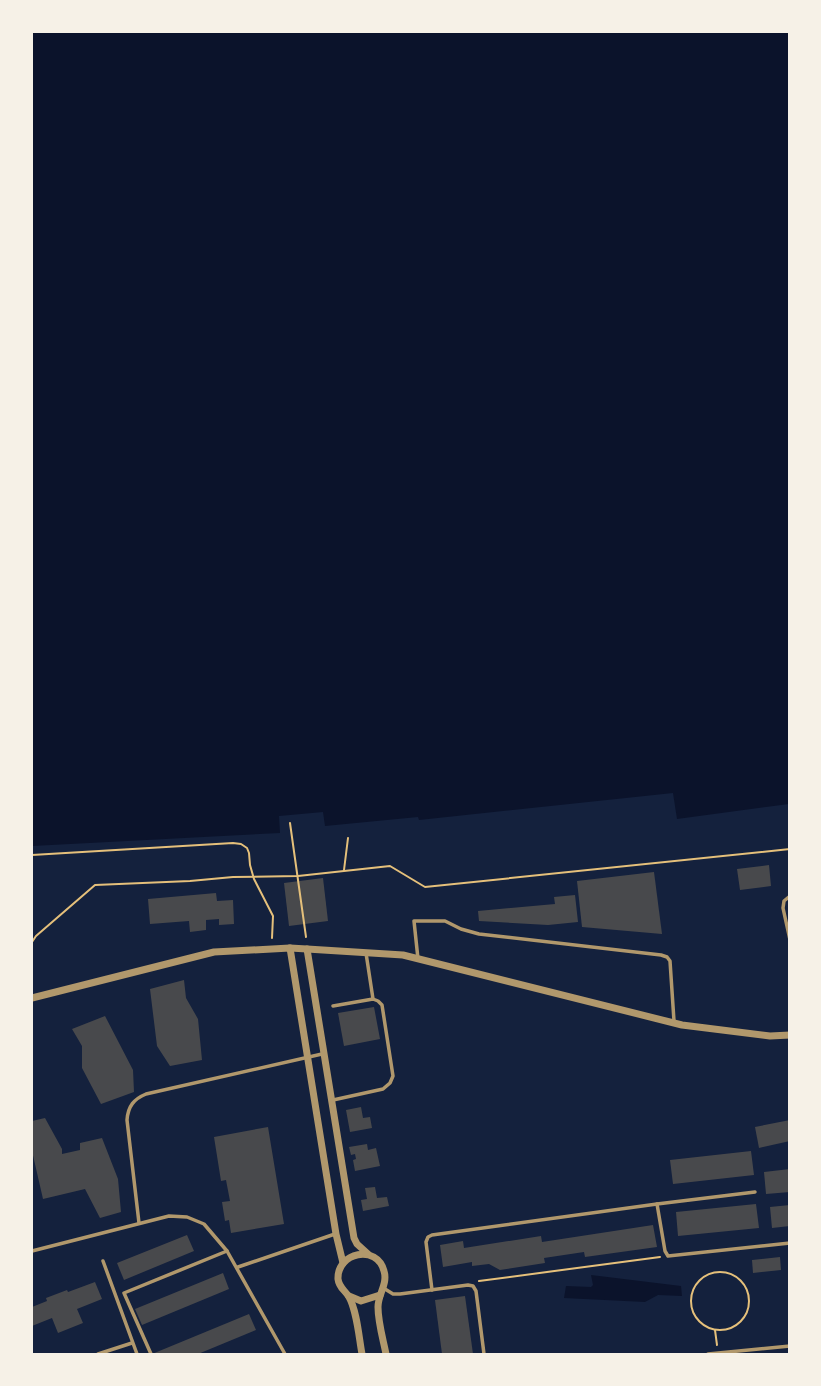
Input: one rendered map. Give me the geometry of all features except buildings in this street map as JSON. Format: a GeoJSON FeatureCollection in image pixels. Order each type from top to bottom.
{"type":"FeatureCollection","features":[{"type":"Feature","properties":{"kind":"street"},"geometry":{"type":"LineString","coordinates":[[290,948],[343,1263],[338,1277],[339,1284],[348,1297],[354,1314],[362,1354]]}},
{"type":"Feature","properties":{"kind":"street"},"geometry":{"type":"LineString","coordinates":[[32,998],[214,952],[290,948],[403,955],[674,1023],[789,1035]]}},
{"type":"Feature","properties":{"kind":"street"},"geometry":{"type":"LineString","coordinates":[[307,949],[354,1238],[357,1244],[384,1267],[385,1281],[378,1311],[386,1354]]}},
{"type":"Feature","properties":{"kind":"street"},"geometry":{"type":"LineString","coordinates":[[343,1263],[354,1255],[368,1254]]}},
{"type":"Feature","properties":{"kind":"street"},"geometry":{"type":"LineString","coordinates":[[348,1297],[361,1301],[381,1292]]}},
{"type":"Feature","properties":{"kind":"lane"},"geometry":{"type":"LineString","coordinates":[[789,896],[784,901],[783,908],[789,940]]}},
{"type":"Feature","properties":{"kind":"lane"},"geometry":{"type":"LineString","coordinates":[[418,959],[414,921],[423,920],[444,921],[479,934],[662,955],[670,961],[674,1023]]}},
{"type":"Feature","properties":{"kind":"lane"},"geometry":{"type":"LineString","coordinates":[[366,953],[373,999]]}},
{"type":"Feature","properties":{"kind":"lane"},"geometry":{"type":"LineString","coordinates":[[332,1100],[383,1089],[393,1076],[382,1005],[379,1001],[373,999],[333,1006]]}},
{"type":"Feature","properties":{"kind":"lane"},"geometry":{"type":"LineString","coordinates":[[139,1223],[127,1120],[132,1103],[146,1094],[325,1053]]}},
{"type":"Feature","properties":{"kind":"lane"},"geometry":{"type":"LineString","coordinates":[[432,1290],[426,1241],[432,1235],[755,1192]]}},
{"type":"Feature","properties":{"kind":"lane"},"geometry":{"type":"LineString","coordinates":[[657,1204],[668,1256],[789,1243]]}},
{"type":"Feature","properties":{"kind":"lane"},"geometry":{"type":"LineString","coordinates":[[32,1251],[169,1216],[187,1217],[204,1224],[227,1251],[285,1354]]}},
{"type":"Feature","properties":{"kind":"lane"},"geometry":{"type":"LineString","coordinates":[[238,1267],[336,1234]]}},
{"type":"Feature","properties":{"kind":"lane"},"geometry":{"type":"LineString","coordinates":[[150,1354],[124,1293],[227,1251]]}},
{"type":"Feature","properties":{"kind":"lane"},"geometry":{"type":"LineString","coordinates":[[103,1261],[136,1354]]}},
{"type":"Feature","properties":{"kind":"lane"},"geometry":{"type":"LineString","coordinates":[[381,1292],[393,1294],[468,1284],[473,1286],[477,1291],[484,1354]]}},
{"type":"Feature","properties":{"kind":"lane"},"geometry":{"type":"LineString","coordinates":[[98,1354],[132,1343]]}},
{"type":"Feature","properties":{"kind":"lane"},"geometry":{"type":"LineString","coordinates":[[708,1354],[789,1346]]}},
{"type":"Feature","properties":{"kind":"path"},"geometry":{"type":"LineString","coordinates":[[290,823],[307,949]]}},
{"type":"Feature","properties":{"kind":"path"},"geometry":{"type":"LineString","coordinates":[[344,871],[348,838]]}},
{"type":"Feature","properties":{"kind":"path"},"geometry":{"type":"LineString","coordinates":[[32,855],[242,844],[247,848],[254,879],[273,916],[272,949]]}},
{"type":"Feature","properties":{"kind":"path"},"geometry":{"type":"LineString","coordinates":[[32,942],[95,885],[233,877],[275,878],[390,866],[425,887],[789,849]]}},
{"type":"Feature","properties":{"kind":"path"},"geometry":{"type":"LineString","coordinates":[[468,1284],[668,1256]]}},
{"type":"Feature","properties":{"kind":"path"},"geometry":{"type":"LineString","coordinates":[[723,1272],[740,1280],[748,1296],[748,1305],[740,1321],[732,1327],[715,1329],[697,1319],[691,1301],[693,1291],[705,1276],[723,1272]]}},
{"type":"Feature","properties":{"kind":"path"},"geometry":{"type":"LineString","coordinates":[[715,1329],[718,1354]]}},
{"type":"Feature","properties":{"kind":"water"},"geometry":{"type":"Polygon","coordinates":[[[32,32],[789,32],[789,804],[677,819],[673,793],[419,820],[418,817],[325,826],[323,812],[279,816],[280,833],[32,846],[32,32]]]}},
{"type":"Feature","properties":{"kind":"water"},"geometry":{"type":"Polygon","coordinates":[[[591,1275],[681,1286],[682,1296],[658,1295],[645,1302],[564,1298],[566,1286],[591,1287],[591,1275]]]}}]}
